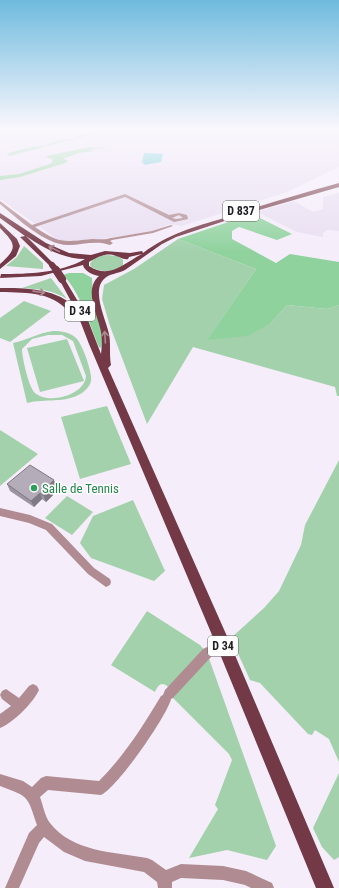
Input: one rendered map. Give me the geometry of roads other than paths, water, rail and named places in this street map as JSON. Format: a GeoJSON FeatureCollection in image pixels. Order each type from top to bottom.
{"type":"FeatureCollection","features":[{"type":"Feature","properties":{"kind":"main road","name":"D 837"},"geometry":{"type":"LineString","coordinates":[[118,254],[129,256],[140,252],[160,239],[180,230],[339,182]]}},
{"type":"Feature","properties":{"kind":"main road","name":"D 837"},"geometry":{"type":"LineString","coordinates":[[127,264],[144,256],[160,243],[174,236],[250,211],[339,185]]}},
{"type":"Feature","properties":{"kind":"main road"},"geometry":{"type":"LineString","coordinates":[[0,216],[53,249],[79,257],[92,257]]}},
{"type":"Feature","properties":{"kind":"main road","name":"D 34"},"geometry":{"type":"LineString","coordinates":[[0,216],[35,247],[52,265],[62,279],[82,316],[221,639],[324,888]]}},
{"type":"Feature","properties":{"kind":"main road"},"geometry":{"type":"LineString","coordinates":[[0,226],[15,240],[17,246],[14,255],[0,267]]}},
{"type":"Feature","properties":{"kind":"main road"},"geometry":{"type":"LineString","coordinates":[[100,254],[118,254],[126,260],[127,264],[119,271],[106,274],[95,273],[89,270],[68,271],[34,278],[0,279],[35,275],[75,266],[100,254]]}},
{"type":"Feature","properties":{"kind":"main road"},"geometry":{"type":"LineString","coordinates":[[86,262],[86,266],[89,270]]}},
{"type":"Feature","properties":{"kind":"main road"},"geometry":{"type":"LineString","coordinates":[[106,274],[100,278],[98,282],[96,303],[104,328],[105,359],[110,371],[113,389]]}},
{"type":"Feature","properties":{"kind":"main road"},"geometry":{"type":"LineString","coordinates":[[0,290],[36,292],[60,298],[74,312],[93,344]]}},
{"type":"Feature","properties":{"kind":"street"},"geometry":{"type":"LineString","coordinates":[[33,226],[124,195],[171,219],[179,221]]}},
{"type":"Feature","properties":{"kind":"street"},"geometry":{"type":"LineString","coordinates":[[0,202],[54,240],[71,244],[95,241],[107,242],[115,239],[145,234],[171,226],[184,220],[186,217],[178,214],[171,219]]}},
{"type":"Feature","properties":{"kind":"street"},"geometry":{"type":"LineString","coordinates":[[171,219],[171,226]]}},
{"type":"Feature","properties":{"kind":"street"},"geometry":{"type":"LineString","coordinates":[[107,242],[111,250],[118,254]]}},
{"type":"Feature","properties":{"kind":"street"},"geometry":{"type":"LineString","coordinates":[[100,254],[105,248],[107,242]]}},
{"type":"Feature","properties":{"kind":"street"},"geometry":{"type":"LineString","coordinates":[[0,512],[30,519],[49,527],[90,570],[106,582]]}},
{"type":"Feature","properties":{"kind":"street"},"geometry":{"type":"LineString","coordinates":[[33,795],[46,783],[101,788],[122,764],[145,732],[167,697],[206,653]]}},
{"type":"Feature","properties":{"kind":"street"},"geometry":{"type":"LineString","coordinates":[[0,722],[20,706],[33,690]]}},
{"type":"Feature","properties":{"kind":"street"},"geometry":{"type":"LineString","coordinates":[[6,695],[20,706]]}},
{"type":"Feature","properties":{"kind":"street"},"geometry":{"type":"LineString","coordinates":[[0,780],[23,788],[33,795],[44,827],[56,838],[85,854],[147,865],[165,883],[181,871],[223,874],[246,878],[267,888]]}},
{"type":"Feature","properties":{"kind":"street"},"geometry":{"type":"LineString","coordinates":[[12,888],[34,838],[44,827]]}},
{"type":"Feature","properties":{"kind":"place","name":"Salle de Tennis"},"geometry":{"type":"Point","coordinates":[34,488]}}]}
